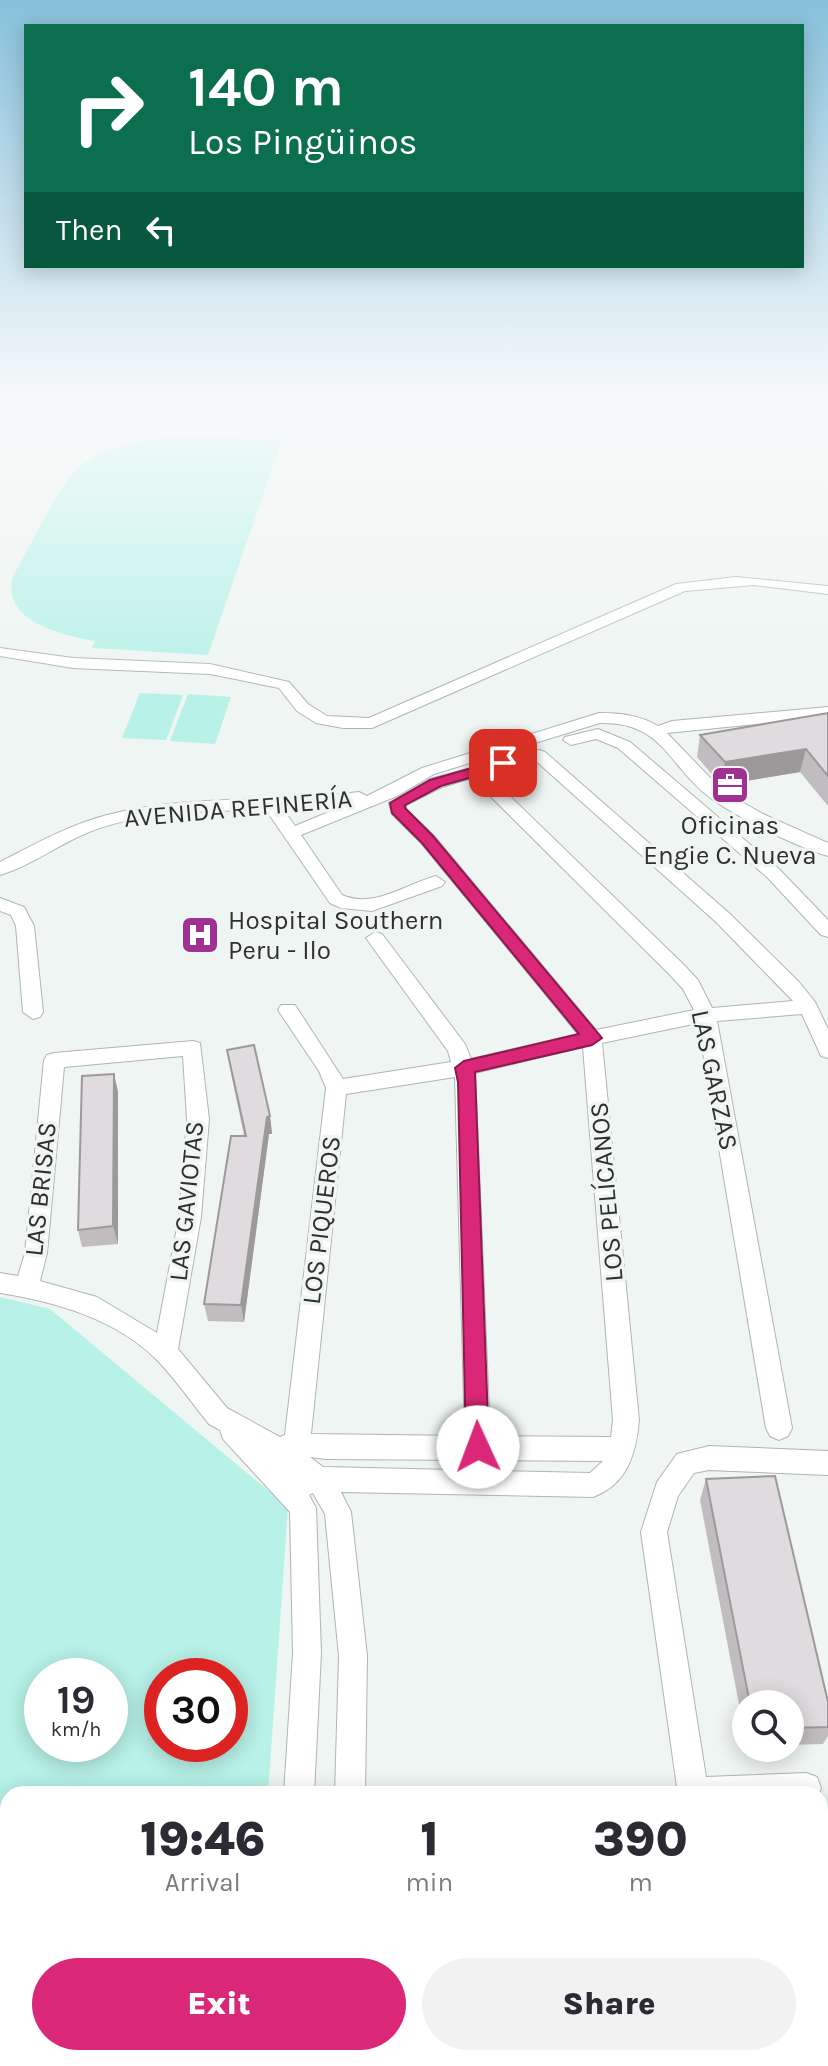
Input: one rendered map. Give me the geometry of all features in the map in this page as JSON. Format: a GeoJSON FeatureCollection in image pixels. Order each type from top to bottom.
{"type":"FeatureCollection","features":[{"type":"Feature","properties":{"kind":"street"},"geometry":{"type":"LineString","coordinates":[[0,652],[73,663],[210,669],[284,685],[299,707],[317,720],[342,725],[372,723],[681,587],[706,581],[750,581],[781,582],[828,590]]}},
{"type":"Feature","properties":{"kind":"street"},"geometry":{"type":"LineString","coordinates":[[659,731],[672,726],[828,712]]}},
{"type":"Feature","properties":{"kind":"street"},"geometry":{"type":"LineString","coordinates":[[292,833],[391,792],[428,771],[599,718],[615,716],[640,721],[659,731],[691,772],[718,795],[828,850]]}},
{"type":"Feature","properties":{"kind":"street"},"geometry":{"type":"LineString","coordinates":[[592,1038],[428,840],[398,810],[397,803],[436,783],[539,755],[544,749],[588,734],[610,737],[624,745],[773,873],[828,931]]}},
{"type":"Feature","properties":{"kind":"street"},"geometry":{"type":"LineString","coordinates":[[539,755],[723,918],[792,987],[808,1007],[828,1051]]}},
{"type":"Feature","properties":{"kind":"street","name":"LAS GARZAS"},"geometry":{"type":"LineString","coordinates":[[475,772],[676,969],[691,985],[706,1015],[779,1428]]}},
{"type":"Feature","properties":{"kind":"street","name":"AVENIDA REFINERÍA"},"geometry":{"type":"LineString","coordinates":[[0,869],[78,829],[112,819],[187,808],[299,805],[391,792]]}},
{"type":"Feature","properties":{"kind":"street"},"geometry":{"type":"LineString","coordinates":[[271,804],[336,899],[348,907],[365,907],[436,882]]}},
{"type":"Feature","properties":{"kind":"street"},"geometry":{"type":"LineString","coordinates":[[0,904],[18,911],[25,926],[33,1012]]}},
{"type":"Feature","properties":{"kind":"street"},"geometry":{"type":"LineString","coordinates":[[375,938],[458,1049],[464,1068],[468,1098],[478,1447]]}},
{"type":"Feature","properties":{"kind":"street"},"geometry":{"type":"LineString","coordinates":[[288,1010],[328,1069],[336,1088],[464,1068],[656,1023],[706,1015],[808,1007]]}},
{"type":"Feature","properties":{"kind":"street","name":"LOS PELÍCANOS"},"geometry":{"type":"LineString","coordinates":[[592,1038],[626,1420],[624,1449]]}},
{"type":"Feature","properties":{"kind":"street","name":"LAS BRISAS"},"geometry":{"type":"LineString","coordinates":[[26,1287],[36,1253],[54,1060],[193,1048]]}},
{"type":"Feature","properties":{"kind":"street","name":"LAS GAVIOTAS"},"geometry":{"type":"LineString","coordinates":[[165,1352],[190,1217],[198,1119],[193,1048]]}},
{"type":"Feature","properties":{"kind":"street","name":"LOS PIQUEROS"},"geometry":{"type":"LineString","coordinates":[[277,1449],[336,1088]]}},
{"type":"Feature","properties":{"kind":"street"},"geometry":{"type":"LineString","coordinates":[[0,1283],[89,1304],[127,1325],[165,1352],[218,1416],[277,1449],[319,1479],[338,1512],[353,1656],[350,1786]]}},
{"type":"Feature","properties":{"kind":"street"},"geometry":{"type":"LineString","coordinates":[[277,1449],[624,1449],[608,1478],[593,1485],[319,1479],[289,1490]]}},
{"type":"Feature","properties":{"kind":"street"},"geometry":{"type":"LineString","coordinates":[[277,1449],[289,1490],[303,1508],[307,1653],[299,1786]]}},
{"type":"Feature","properties":{"kind":"street"},"geometry":{"type":"LineString","coordinates":[[692,1786],[654,1532],[666,1491],[686,1462],[709,1458],[828,1463]]}},
{"type":"Feature","properties":{"kind":"green space"},"geometry":{"type":"Polygon","coordinates":[[[55,499],[262,499],[208,655],[92,648],[95,641],[52,630],[25,615],[16,605],[12,592],[13,576],[55,499]]]}},
{"type":"Feature","properties":{"kind":"green space"},"geometry":{"type":"Polygon","coordinates":[[[140,693],[183,695],[166,740],[122,738],[140,693]]]}},
{"type":"Feature","properties":{"kind":"green space"},"geometry":{"type":"Polygon","coordinates":[[[188,694],[231,697],[215,744],[170,741],[188,694]]]}},
{"type":"Feature","properties":{"kind":"green space"},"geometry":{"type":"Polygon","coordinates":[[[0,1297],[50,1309],[288,1507],[269,1786],[0,1786],[0,1297]]]}},
{"type":"Feature","properties":{"kind":"building"},"geometry":{"type":"Polygon","coordinates":[[[828,713],[828,776],[806,749],[725,762],[700,735],[828,713]]]}},
{"type":"Feature","properties":{"kind":"building"},"geometry":{"type":"Polygon","coordinates":[[[254,1045],[270,1116],[267,1117],[241,1305],[204,1304],[231,1136],[246,1136],[227,1050],[254,1045]]]}},
{"type":"Feature","properties":{"kind":"building"},"geometry":{"type":"Polygon","coordinates":[[[114,1074],[113,1226],[78,1230],[82,1076],[114,1074]]]}},
{"type":"Feature","properties":{"kind":"building"},"geometry":{"type":"Polygon","coordinates":[[[775,1476],[828,1702],[828,1727],[804,1728],[804,1690],[747,1690],[706,1479],[775,1476]]]}},
{"type":"Feature","properties":{"kind":"place","name":"Oficinas Engie C. Nueva"},"geometry":{"type":"Point","coordinates":[730,785]}},
{"type":"Feature","properties":{"kind":"place","name":"Hospital Southern Peru - Ilo"},"geometry":{"type":"Point","coordinates":[200,935]}},
{"type":"Feature","properties":{"kind":"route"},"geometry":{"type":"LineString","coordinates":[[478,1447],[467,1082],[464,1068],[592,1038],[428,840],[398,810],[397,803],[436,783],[503,763]]}}]}
